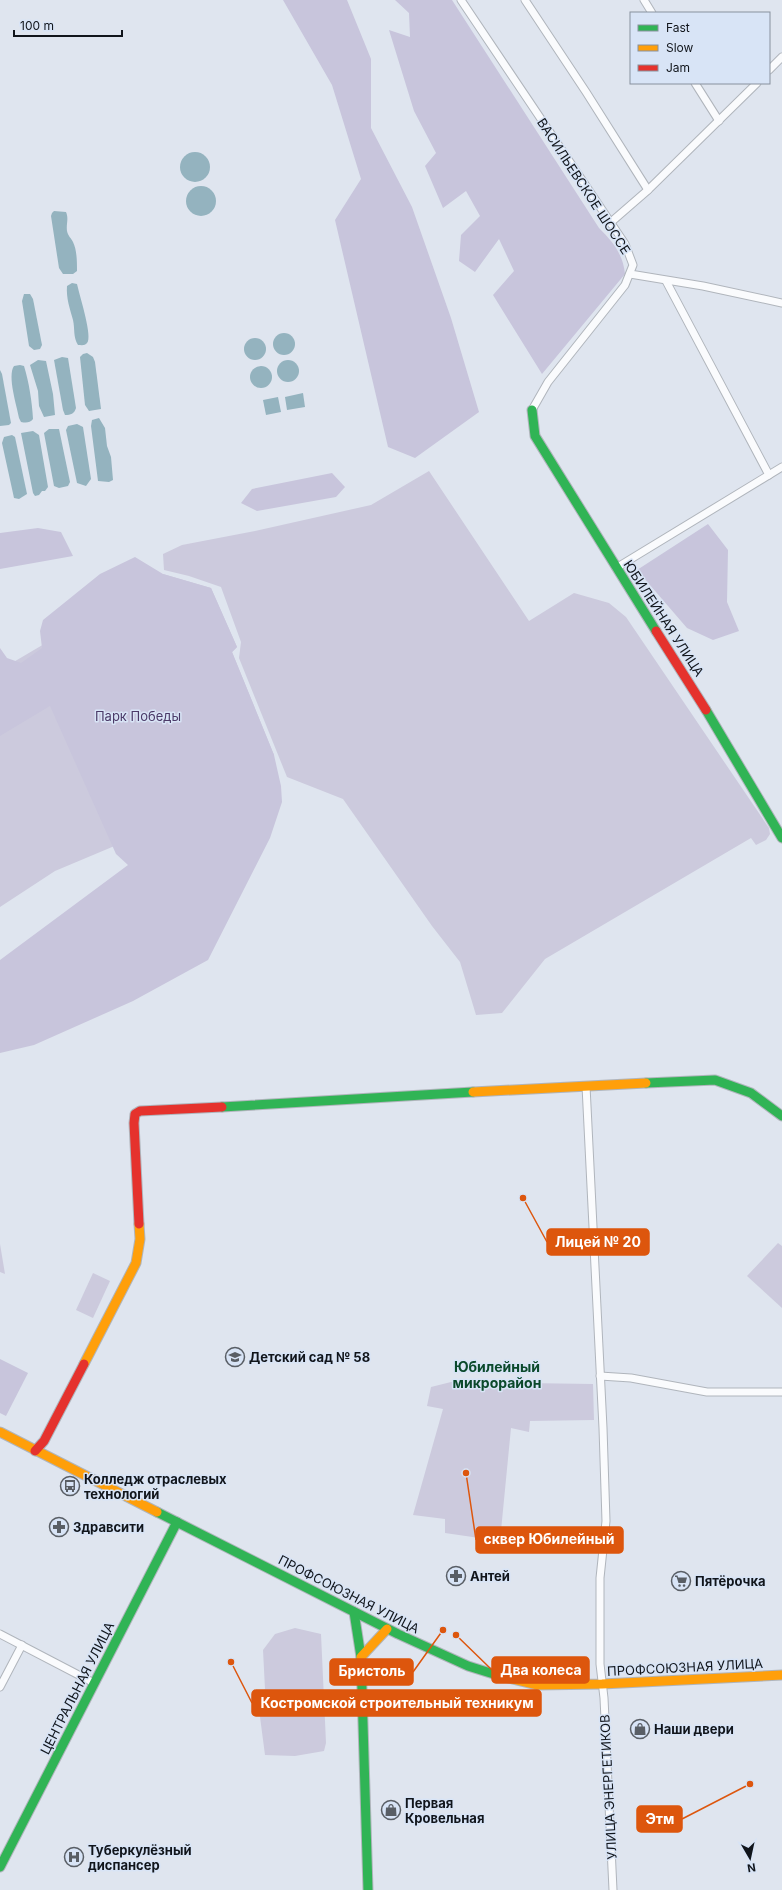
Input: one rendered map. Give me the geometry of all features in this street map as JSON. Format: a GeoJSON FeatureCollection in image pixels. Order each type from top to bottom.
{"type":"FeatureCollection","features":[{"type":"Feature","properties":{"kind":"main road","name":"ЮБИЛЕЙНАЯ УЛИЦА"},"geometry":{"type":"LineString","coordinates":[[532,410],[535,436],[616,568],[698,695],[782,838]]}},
{"type":"Feature","properties":{"kind":"main road"},"geometry":{"type":"LineString","coordinates":[[36,1451],[44,1441],[136,1263],[140,1238],[134,1123],[135,1114],[140,1111],[715,1080],[739,1086],[758,1096],[782,1116]]}},
{"type":"Feature","properties":{"kind":"main road","name":"ПРОФСОЮЗНАЯ УЛИЦА"},"geometry":{"type":"LineString","coordinates":[[0,1432],[387,1629],[468,1666],[507,1679],[537,1685],[602,1684],[782,1675]]}},
{"type":"Feature","properties":{"kind":"main road","name":"ЦЕНТРАЛЬНАЯ УЛИЦА"},"geometry":{"type":"LineString","coordinates":[[0,1867],[176,1522]]}},
{"type":"Feature","properties":{"kind":"main road"},"geometry":{"type":"LineString","coordinates":[[354,1612],[360,1657],[368,1890]]}},
{"type":"Feature","properties":{"kind":"main road"},"geometry":{"type":"LineString","coordinates":[[360,1657],[387,1629]]}},
{"type":"Feature","properties":{"kind":"street","name":"ВАСИЛЬЕВСКОЕ ШОССЕ"},"geometry":{"type":"LineString","coordinates":[[461,0],[610,223],[630,254],[633,264],[625,285],[548,382],[532,410]]}},
{"type":"Feature","properties":{"kind":"street"},"geometry":{"type":"LineString","coordinates":[[525,0],[586,92],[648,190]]}},
{"type":"Feature","properties":{"kind":"street"},"geometry":{"type":"LineString","coordinates":[[644,0],[651,12]]}},
{"type":"Feature","properties":{"kind":"street"},"geometry":{"type":"LineString","coordinates":[[770,69],[782,57]]}},
{"type":"Feature","properties":{"kind":"street"},"geometry":{"type":"LineString","coordinates":[[696,84],[719,122]]}},
{"type":"Feature","properties":{"kind":"street"},"geometry":{"type":"LineString","coordinates":[[610,223],[648,190],[756,84]]}},
{"type":"Feature","properties":{"kind":"street"},"geometry":{"type":"LineString","coordinates":[[630,274],[703,286],[782,303]]}},
{"type":"Feature","properties":{"kind":"street"},"geometry":{"type":"LineString","coordinates":[[666,281],[769,475]]}},
{"type":"Feature","properties":{"kind":"street"},"geometry":{"type":"LineString","coordinates":[[616,568],[782,467]]}},
{"type":"Feature","properties":{"kind":"street","name":"УЛИЦА ЭНЕРГЕТИКОВ"},"geometry":{"type":"LineString","coordinates":[[586,1086],[606,1521],[600,1578],[600,1664],[613,1890]]}},
{"type":"Feature","properties":{"kind":"street"},"geometry":{"type":"LineString","coordinates":[[600,1376],[632,1378],[707,1392],[782,1392]]}},
{"type":"Feature","properties":{"kind":"street"},"geometry":{"type":"LineString","coordinates":[[0,1634],[94,1683]]}},
{"type":"Feature","properties":{"kind":"street"},"geometry":{"type":"LineString","coordinates":[[0,1687],[22,1645]]}},
{"type":"Feature","properties":{"kind":"green space"},"geometry":{"type":"Polygon","coordinates":[[[283,0],[347,0],[371,59],[371,128],[412,207],[451,318],[479,412],[415,458],[388,447],[335,220],[361,179],[332,85],[283,0]]]}},
{"type":"Feature","properties":{"kind":"green space"},"geometry":{"type":"Polygon","coordinates":[[[395,0],[452,0],[599,228],[609,238],[620,254],[625,274],[542,374],[493,295],[514,271],[499,239],[475,272],[459,261],[461,235],[480,216],[466,191],[443,208],[425,166],[436,153],[414,111],[389,30],[410,37],[409,13],[395,0]]]}},
{"type":"Feature","properties":{"kind":"green space"},"geometry":{"type":"Polygon","coordinates":[[[429,471],[529,621],[574,593],[609,603],[626,617],[769,828],[770,834],[766,840],[756,845],[751,838],[545,959],[502,1013],[476,1015],[460,962],[432,926],[343,799],[287,777],[239,658],[241,642],[221,587],[189,576],[164,570],[163,554],[182,545],[255,531],[371,505],[429,471]]]}},
{"type":"Feature","properties":{"kind":"green space"},"geometry":{"type":"Polygon","coordinates":[[[332,473],[345,487],[336,497],[257,511],[241,503],[252,489],[332,473]]]}},
{"type":"Feature","properties":{"kind":"green space"},"geometry":{"type":"Polygon","coordinates":[[[708,524],[728,550],[727,602],[739,631],[713,640],[687,628],[637,570],[708,524]]]}},
{"type":"Feature","properties":{"kind":"green space"},"geometry":{"type":"Polygon","coordinates":[[[38,528],[61,532],[73,556],[0,569],[0,533],[38,528]]]}},
{"type":"Feature","properties":{"kind":"green space"},"geometry":{"type":"Polygon","coordinates":[[[135,557],[163,574],[211,588],[237,647],[232,652],[274,755],[281,786],[282,802],[270,838],[208,960],[133,1001],[34,1045],[0,1053],[0,960],[128,865],[116,854],[50,706],[0,736],[0,648],[7,658],[21,663],[42,648],[40,631],[43,620],[100,574],[135,557]]]}},
{"type":"Feature","properties":{"kind":"green space","name":"Парк Победы"},"geometry":{"type":"Polygon","coordinates":[[[163,574],[211,588],[237,647],[232,652],[274,755],[274,779],[55,871],[0,907],[0,670],[163,574]]]}},
{"type":"Feature","properties":{"kind":"green space"},"geometry":{"type":"Polygon","coordinates":[[[778,1243],[782,1246],[782,1308],[747,1276],[778,1243]]]}},
{"type":"Feature","properties":{"kind":"green space"},"geometry":{"type":"Polygon","coordinates":[[[0,1244],[5,1274],[0,1272],[0,1244]]]}},
{"type":"Feature","properties":{"kind":"green space"},"geometry":{"type":"Polygon","coordinates":[[[93,1273],[110,1281],[93,1318],[76,1310],[93,1273]]]}},
{"type":"Feature","properties":{"kind":"green space"},"geometry":{"type":"Polygon","coordinates":[[[0,1359],[28,1373],[6,1416],[0,1413],[0,1359]]]}},
{"type":"Feature","properties":{"kind":"green space"},"geometry":{"type":"Polygon","coordinates":[[[451,1382],[593,1384],[594,1420],[530,1421],[529,1432],[511,1428],[500,1541],[445,1533],[445,1519],[413,1515],[443,1409],[427,1406],[431,1387],[451,1382]]]}},
{"type":"Feature","properties":{"kind":"green space"},"geometry":{"type":"Polygon","coordinates":[[[295,1628],[321,1634],[326,1743],[324,1751],[295,1756],[265,1755],[257,1694],[265,1689],[263,1650],[275,1634],[295,1628]]]}},
{"type":"Feature","properties":{"kind":"water"},"geometry":{"type":"Polygon","coordinates":[[[195,152],[206,156],[210,167],[206,178],[195,182],[184,178],[180,167],[184,156],[195,152]]]}},
{"type":"Feature","properties":{"kind":"water"},"geometry":{"type":"Polygon","coordinates":[[[201,186],[212,190],[216,201],[212,212],[201,216],[190,212],[186,201],[190,190],[201,186]]]}},
{"type":"Feature","properties":{"kind":"water"},"geometry":{"type":"Polygon","coordinates":[[[54,211],[66,212],[67,214],[67,231],[74,245],[76,256],[77,271],[73,274],[63,274],[59,268],[51,216],[54,211]]]}},
{"type":"Feature","properties":{"kind":"water"},"geometry":{"type":"Polygon","coordinates":[[[72,283],[77,284],[87,326],[88,340],[84,345],[78,345],[76,342],[74,323],[68,303],[67,286],[72,283]]]}},
{"type":"Feature","properties":{"kind":"water"},"geometry":{"type":"Polygon","coordinates":[[[24,294],[30,294],[33,299],[42,345],[40,349],[34,350],[29,346],[22,301],[24,294]]]}},
{"type":"Feature","properties":{"kind":"water"},"geometry":{"type":"Polygon","coordinates":[[[284,333],[292,336],[295,344],[292,352],[284,355],[276,352],[273,344],[276,336],[284,333]]]}},
{"type":"Feature","properties":{"kind":"water"},"geometry":{"type":"Polygon","coordinates":[[[255,338],[259,339],[265,345],[265,353],[259,359],[255,360],[251,359],[245,353],[244,349],[245,345],[251,339],[255,338]]]}},
{"type":"Feature","properties":{"kind":"water"},"geometry":{"type":"Polygon","coordinates":[[[87,353],[93,357],[95,362],[101,409],[89,411],[85,405],[80,357],[87,353]]]}},
{"type":"Feature","properties":{"kind":"water"},"geometry":{"type":"Polygon","coordinates":[[[62,357],[68,358],[76,408],[73,413],[67,415],[65,415],[63,410],[54,360],[62,357]]]}},
{"type":"Feature","properties":{"kind":"water"},"geometry":{"type":"Polygon","coordinates":[[[38,360],[46,361],[53,394],[55,415],[44,417],[39,406],[38,391],[30,365],[38,360]]]}},
{"type":"Feature","properties":{"kind":"water"},"geometry":{"type":"Polygon","coordinates":[[[288,360],[296,363],[299,371],[296,379],[288,382],[280,379],[277,371],[280,363],[288,360]]]}},
{"type":"Feature","properties":{"kind":"water"},"geometry":{"type":"Polygon","coordinates":[[[14,366],[24,366],[31,399],[33,419],[25,423],[21,422],[19,418],[12,384],[12,371],[14,366]]]}},
{"type":"Feature","properties":{"kind":"water"},"geometry":{"type":"Polygon","coordinates":[[[261,366],[269,369],[272,377],[269,385],[261,388],[253,385],[250,377],[253,369],[261,366]]]}},
{"type":"Feature","properties":{"kind":"water"},"geometry":{"type":"Polygon","coordinates":[[[0,370],[11,423],[9,425],[0,426],[0,370]]]}},
{"type":"Feature","properties":{"kind":"water"},"geometry":{"type":"Polygon","coordinates":[[[303,393],[305,407],[287,410],[285,397],[303,393]]]}},
{"type":"Feature","properties":{"kind":"water"},"geometry":{"type":"Polygon","coordinates":[[[278,397],[281,412],[266,415],[263,400],[278,397]]]}},
{"type":"Feature","properties":{"kind":"water"},"geometry":{"type":"Polygon","coordinates":[[[99,418],[105,428],[107,446],[111,457],[113,480],[109,482],[98,481],[91,426],[92,420],[99,418]]]}},
{"type":"Feature","properties":{"kind":"water"},"geometry":{"type":"Polygon","coordinates":[[[77,424],[83,427],[91,479],[86,486],[77,483],[66,430],[68,426],[77,424]]]}},
{"type":"Feature","properties":{"kind":"water"},"geometry":{"type":"Polygon","coordinates":[[[49,429],[59,429],[70,482],[68,486],[59,488],[54,486],[44,433],[49,429]]]}},
{"type":"Feature","properties":{"kind":"water"},"geometry":{"type":"Polygon","coordinates":[[[33,431],[39,435],[48,487],[45,491],[42,491],[39,495],[35,496],[33,493],[21,433],[33,431]]]}},
{"type":"Feature","properties":{"kind":"water"},"geometry":{"type":"Polygon","coordinates":[[[12,435],[15,437],[27,494],[19,499],[14,498],[2,443],[4,437],[12,435]]]}},
{"type":"Feature","properties":{"kind":"traffic: fast"},"geometry":{"type":"LineString","coordinates":[[532,410],[535,436],[656,631]]}},
{"type":"Feature","properties":{"kind":"traffic: fast"},"geometry":{"type":"LineString","coordinates":[[706,710],[782,838]]}},
{"type":"Feature","properties":{"kind":"traffic: fast"},"geometry":{"type":"LineString","coordinates":[[646,1083],[715,1080],[751,1093],[782,1116]]}},
{"type":"Feature","properties":{"kind":"traffic: fast"},"geometry":{"type":"LineString","coordinates":[[222,1107],[473,1092]]}},
{"type":"Feature","properties":{"kind":"traffic: fast"},"geometry":{"type":"LineString","coordinates":[[157,1512],[398,1634],[468,1666],[500,1676]]}},
{"type":"Feature","properties":{"kind":"traffic: fast"},"geometry":{"type":"LineString","coordinates":[[0,1867],[177,1522]]}},
{"type":"Feature","properties":{"kind":"traffic: fast"},"geometry":{"type":"LineString","coordinates":[[354,1612],[361,1657],[368,1890]]}},
{"type":"Feature","properties":{"kind":"traffic: slow"},"geometry":{"type":"LineString","coordinates":[[473,1092],[646,1083]]}},
{"type":"Feature","properties":{"kind":"traffic: slow"},"geometry":{"type":"LineString","coordinates":[[84,1364],[136,1263],[140,1239],[139,1224]]}},
{"type":"Feature","properties":{"kind":"traffic: slow"},"geometry":{"type":"LineString","coordinates":[[0,1432],[157,1512]]}},
{"type":"Feature","properties":{"kind":"traffic: slow"},"geometry":{"type":"LineString","coordinates":[[361,1657],[387,1629]]}},
{"type":"Feature","properties":{"kind":"traffic: slow"},"geometry":{"type":"LineString","coordinates":[[500,1676],[537,1685],[602,1684],[782,1675]]}},
{"type":"Feature","properties":{"kind":"traffic: jam"},"geometry":{"type":"LineString","coordinates":[[656,631],[706,710]]}},
{"type":"Feature","properties":{"kind":"traffic: jam"},"geometry":{"type":"LineString","coordinates":[[139,1224],[134,1123],[135,1114],[140,1111],[222,1107]]}},
{"type":"Feature","properties":{"kind":"traffic: jam"},"geometry":{"type":"LineString","coordinates":[[35,1451],[44,1441],[84,1364]]}},
{"type":"Feature","properties":{"kind":"place","name":"Лицей № 20"},"geometry":{"type":"Point","coordinates":[523,1198]}},
{"type":"Feature","properties":{"kind":"place","name":"Детский сад № 58"},"geometry":{"type":"Point","coordinates":[235,1357]}},
{"type":"Feature","properties":{"kind":"place","name":"сквер Юбилейный"},"geometry":{"type":"Point","coordinates":[466,1473]}},
{"type":"Feature","properties":{"kind":"place","name":"Колледж отраслевых технологий"},"geometry":{"type":"Point","coordinates":[70,1486]}},
{"type":"Feature","properties":{"kind":"place","name":"Здравсити"},"geometry":{"type":"Point","coordinates":[59,1527]}},
{"type":"Feature","properties":{"kind":"place","name":"Антей"},"geometry":{"type":"Point","coordinates":[456,1576]}},
{"type":"Feature","properties":{"kind":"place","name":"Пятёрочка"},"geometry":{"type":"Point","coordinates":[681,1581]}},
{"type":"Feature","properties":{"kind":"place","name":"Бристоль"},"geometry":{"type":"Point","coordinates":[443,1630]}},
{"type":"Feature","properties":{"kind":"place","name":"Два колеса"},"geometry":{"type":"Point","coordinates":[456,1635]}},
{"type":"Feature","properties":{"kind":"place","name":"Костромской строительный техникум"},"geometry":{"type":"Point","coordinates":[231,1662]}},
{"type":"Feature","properties":{"kind":"place","name":"Наши двери"},"geometry":{"type":"Point","coordinates":[640,1729]}},
{"type":"Feature","properties":{"kind":"place","name":"Этм"},"geometry":{"type":"Point","coordinates":[750,1784]}},
{"type":"Feature","properties":{"kind":"place","name":"Первая Кровельная"},"geometry":{"type":"Point","coordinates":[391,1810]}},
{"type":"Feature","properties":{"kind":"place","name":"Туберкулёзный диспансер"},"geometry":{"type":"Point","coordinates":[74,1857]}},
{"type":"Feature","properties":{"kind":"district","name":"Юбилейный микрорайон"},"geometry":{"type":"Point","coordinates":[497,1374]}}]}
